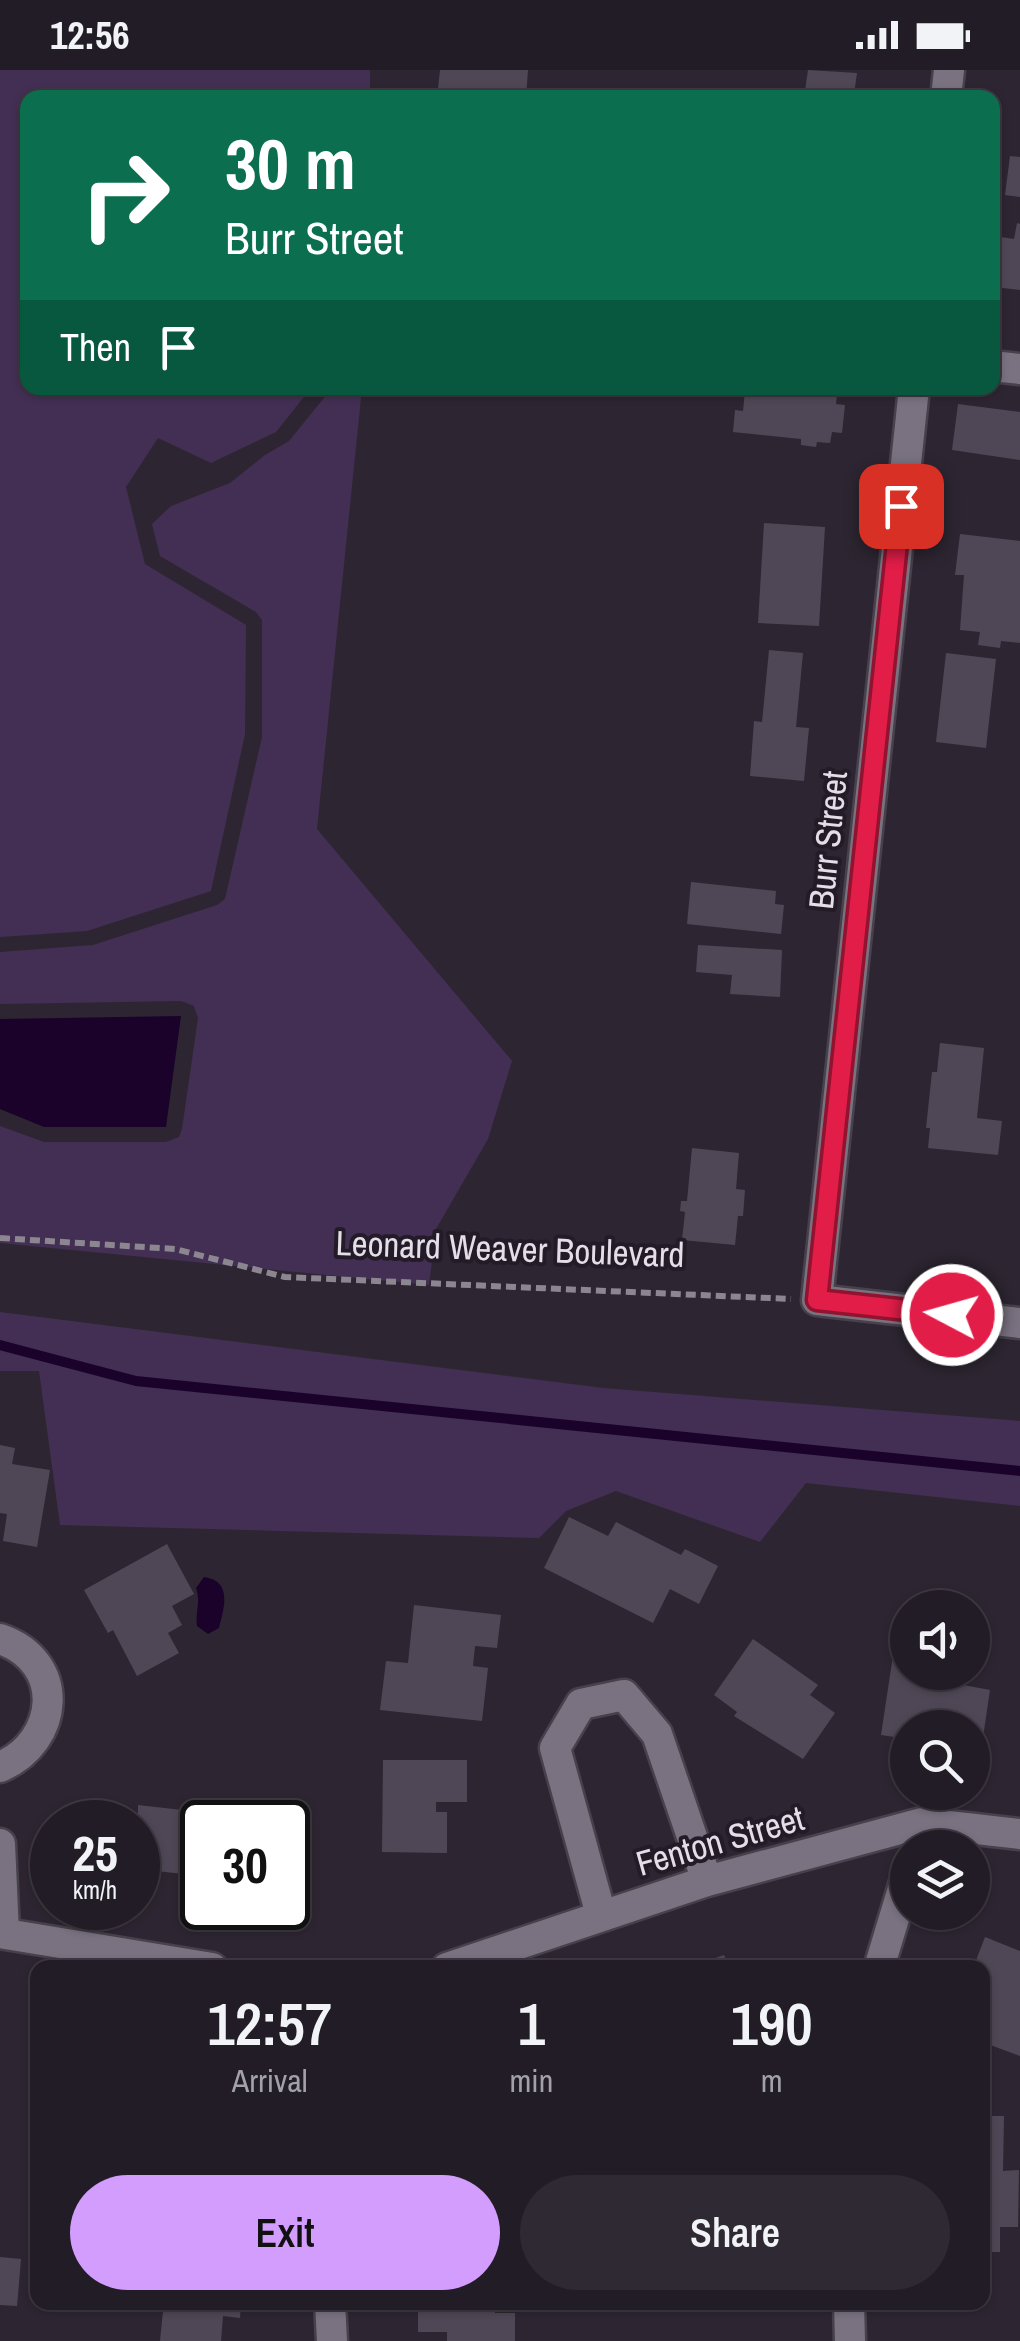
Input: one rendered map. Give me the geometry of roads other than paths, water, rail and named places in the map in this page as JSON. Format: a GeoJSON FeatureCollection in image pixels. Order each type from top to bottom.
{"type":"FeatureCollection","features":[{"type":"Feature","properties":{"kind":"street","name":"Burr Street"},"geometry":{"type":"LineString","coordinates":[[913,395],[817,1300],[1020,1323]]}},
{"type":"Feature","properties":{"kind":"street"},"geometry":{"type":"LineString","coordinates":[[0,1639],[32,1658],[44,1678],[48,1700],[45,1723],[35,1743],[18,1759],[0,1767]]}},
{"type":"Feature","properties":{"kind":"street"},"geometry":{"type":"LineString","coordinates":[[601,1915],[556,1748],[581,1704],[624,1695],[657,1734],[706,1881]]}},
{"type":"Feature","properties":{"kind":"street","name":"Fenton Street"},"geometry":{"type":"LineString","coordinates":[[990,1834],[1020,1834]]}},
{"type":"Feature","properties":{"kind":"street","name":"Fenton Street"},"geometry":{"type":"LineString","coordinates":[[469,1960],[706,1881],[890,1841]]}},
{"type":"Feature","properties":{"kind":"street"},"geometry":{"type":"LineString","coordinates":[[0,1844],[2,1933],[164,1960]]}},
{"type":"Feature","properties":{"kind":"street"},"geometry":{"type":"LineString","coordinates":[[881,1960],[890,1930]]}},
{"type":"Feature","properties":{"kind":"street"},"geometry":{"type":"LineString","coordinates":[[330,2310],[332,2341]]}},
{"type":"Feature","properties":{"kind":"street"},"geometry":{"type":"LineString","coordinates":[[849,2310],[850,2341]]}},
{"type":"Feature","properties":{"kind":"waterway"},"geometry":{"type":"LineString","coordinates":[[0,1345],[136,1381],[1020,1471]]}}]}
